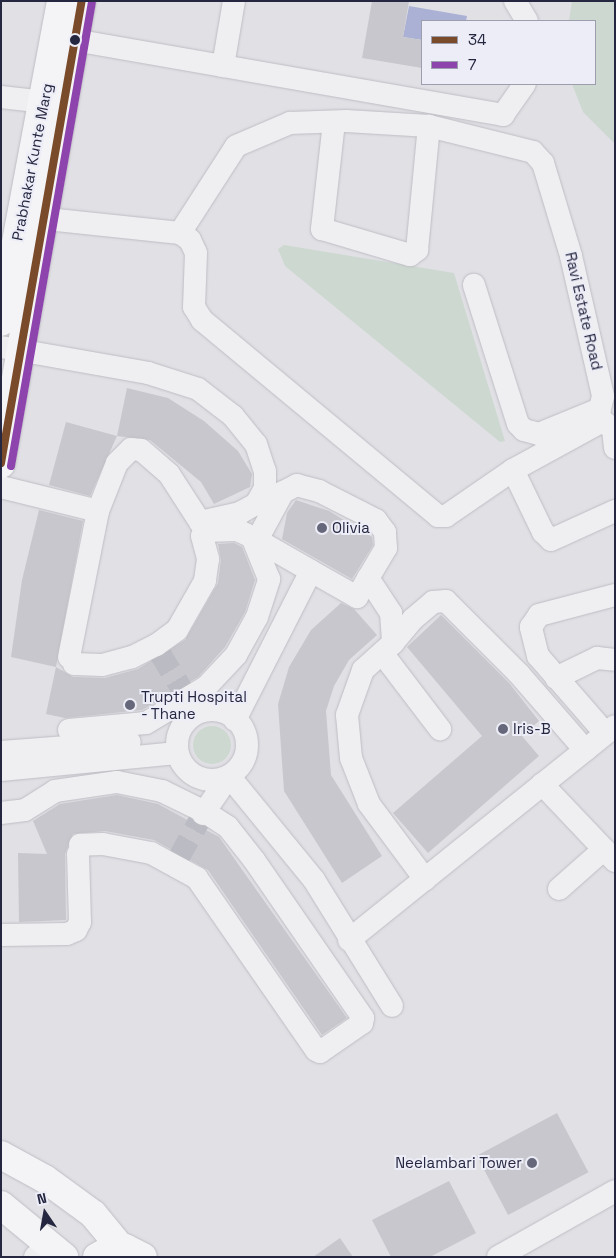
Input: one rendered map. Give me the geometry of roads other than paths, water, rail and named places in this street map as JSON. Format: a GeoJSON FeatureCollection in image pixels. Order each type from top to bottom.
{"type":"FeatureCollection","features":[{"type":"Feature","properties":{"kind":"street","name":"Prabhakar Kunte Marg"},"geometry":{"type":"LineString","coordinates":[[1,464],[11,349],[32,218],[45,102],[61,1]]}},
{"type":"Feature","properties":{"kind":"street","name":"Prabhakar Kunte Marg"},"geometry":{"type":"LineString","coordinates":[[1,322],[32,218],[82,1]]}},
{"type":"Feature","properties":{"kind":"street"},"geometry":{"type":"LineString","coordinates":[[223,66],[234,1]]}},
{"type":"Feature","properties":{"kind":"street"},"geometry":{"type":"LineString","coordinates":[[515,1],[526,20]]}},
{"type":"Feature","properties":{"kind":"street"},"geometry":{"type":"LineString","coordinates":[[74,40],[503,115],[524,85]]}},
{"type":"Feature","properties":{"kind":"street"},"geometry":{"type":"LineString","coordinates":[[1,97],[45,102]]}},
{"type":"Feature","properties":{"kind":"street"},"geometry":{"type":"LineString","coordinates":[[334,122],[322,229],[410,255],[417,250],[429,126]]}},
{"type":"Feature","properties":{"kind":"street","name":"Ravi Estate Road"},"geometry":{"type":"LineString","coordinates":[[180,233],[241,143],[290,123],[334,122],[429,126],[533,152],[544,164],[571,256],[603,396],[600,409],[539,434],[524,430],[518,424],[474,285]]}},
{"type":"Feature","properties":{"kind":"street"},"geometry":{"type":"LineString","coordinates":[[32,218],[180,233],[190,240],[196,253],[192,294],[194,307],[202,320],[438,516],[446,516],[513,470],[603,421],[613,429],[615,448]]}},
{"type":"Feature","properties":{"kind":"street"},"geometry":{"type":"LineString","coordinates":[[11,349],[148,373],[198,389],[233,416],[256,444],[265,471],[265,488],[256,504],[240,513],[200,522],[169,474],[141,450],[131,449],[117,463],[98,511],[72,660],[102,665],[157,649],[176,630],[205,581],[208,559],[202,536],[206,531],[237,530],[252,537],[269,579],[257,616],[236,656],[206,687],[146,723],[69,730]]}},
{"type":"Feature","properties":{"kind":"street"},"geometry":{"type":"LineString","coordinates":[[513,470],[543,532],[551,540],[615,511]]}},
{"type":"Feature","properties":{"kind":"street"},"geometry":{"type":"LineString","coordinates":[[298,485],[319,491],[376,520],[385,532],[386,548],[357,597],[311,571],[257,540],[282,492],[298,485]]}},
{"type":"Feature","properties":{"kind":"street"},"geometry":{"type":"LineString","coordinates":[[1,487],[98,511]]}},
{"type":"Feature","properties":{"kind":"street"},"geometry":{"type":"LineString","coordinates":[[235,720],[311,571]]}},
{"type":"Feature","properties":{"kind":"street"},"geometry":{"type":"LineString","coordinates":[[368,578],[391,613],[387,648],[440,729]]}},
{"type":"Feature","properties":{"kind":"street"},"geometry":{"type":"LineString","coordinates":[[349,940],[610,730],[556,678],[538,656],[531,627],[539,615],[615,595]]}},
{"type":"Feature","properties":{"kind":"street"},"geometry":{"type":"LineString","coordinates":[[425,879],[369,804],[351,758],[347,715],[363,670],[433,602],[446,601],[519,674],[585,750]]}},
{"type":"Feature","properties":{"kind":"street"},"geometry":{"type":"LineString","coordinates":[[556,678],[597,658],[615,660]]}},
{"type":"Feature","properties":{"kind":"street"},"geometry":{"type":"LineString","coordinates":[[204,813],[229,776],[238,769],[246,749],[242,728],[235,720],[216,711],[192,708],[181,729],[177,746],[182,764],[198,778],[214,780],[229,776]]}},
{"type":"Feature","properties":{"kind":"street"},"geometry":{"type":"LineString","coordinates":[[1,752],[177,746]]}},
{"type":"Feature","properties":{"kind":"street"},"geometry":{"type":"LineString","coordinates":[[1,770],[177,746]]}},
{"type":"Feature","properties":{"kind":"street"},"geometry":{"type":"LineString","coordinates":[[229,776],[314,880],[349,940],[392,1006]]}},
{"type":"Feature","properties":{"kind":"street"},"geometry":{"type":"LineString","coordinates":[[1,814],[25,810],[55,791],[117,782],[162,791],[228,826],[254,860],[363,1018],[362,1023],[320,1052],[316,1050],[197,878],[177,861],[150,853],[103,844],[79,849],[80,922],[76,930],[67,934],[1,935]]}},
{"type":"Feature","properties":{"kind":"street"},"geometry":{"type":"LineString","coordinates":[[542,784],[609,855],[559,889]]}},
{"type":"Feature","properties":{"kind":"street"},"geometry":{"type":"LineString","coordinates":[[1,1155],[45,1180],[93,1214],[120,1254]]}},
{"type":"Feature","properties":{"kind":"street"},"geometry":{"type":"LineString","coordinates":[[498,1257],[615,1191]]}},
{"type":"Feature","properties":{"kind":"street"},"geometry":{"type":"LineString","coordinates":[[1,1206],[49,1252]]}},
{"type":"Feature","properties":{"kind":"water"},"geometry":{"type":"Polygon","coordinates":[[[409,6],[467,16],[466,20],[421,20],[421,40],[403,37],[409,6]]]}},
{"type":"Feature","properties":{"kind":"tunnel"},"geometry":{"type":"LineString","coordinates":[[159,652],[189,701]]}},
{"type":"Feature","properties":{"kind":"tunnel"},"geometry":{"type":"LineString","coordinates":[[178,859],[203,814]]}},
{"type":"Feature","properties":{"kind":"place","name":"Olivia"},"geometry":{"type":"Point","coordinates":[322,528]}},
{"type":"Feature","properties":{"kind":"place","name":"Trupti Hospital - Thane"},"geometry":{"type":"Point","coordinates":[130,705]}},
{"type":"Feature","properties":{"kind":"place","name":"Iris-B"},"geometry":{"type":"Point","coordinates":[503,729]}},
{"type":"Feature","properties":{"kind":"place","name":"Neelambari Tower"},"geometry":{"type":"Point","coordinates":[532,1163]}}]}
